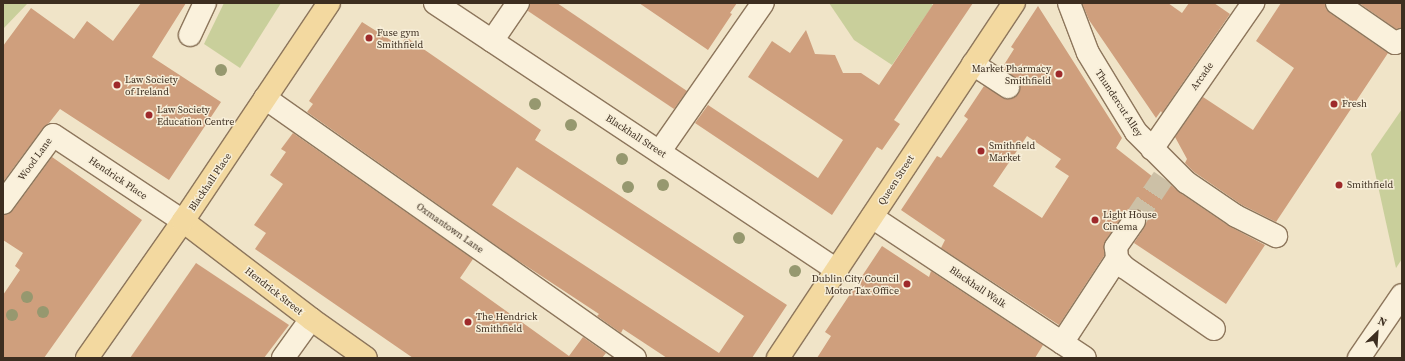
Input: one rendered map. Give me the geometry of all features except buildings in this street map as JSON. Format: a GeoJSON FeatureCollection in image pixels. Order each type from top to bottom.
{"type":"FeatureCollection","features":[{"type":"Feature","properties":{"kind":"main road","name":"Blackhall Place"},"geometry":{"type":"LineString","coordinates":[[86,358],[183,221],[329,3]]}},
{"type":"Feature","properties":{"kind":"main road","name":"Queen Street"},"geometry":{"type":"LineString","coordinates":[[778,358],[1014,3]]}},
{"type":"Feature","properties":{"kind":"main road","name":"Hendrick Street"},"geometry":{"type":"LineString","coordinates":[[183,221],[311,319],[366,358]]}},
{"type":"Feature","properties":{"kind":"street"},"geometry":{"type":"LineString","coordinates":[[190,35],[205,3]]}},
{"type":"Feature","properties":{"kind":"street","name":"Blackhall Street"},"geometry":{"type":"LineString","coordinates":[[435,3],[837,270]]}},
{"type":"Feature","properties":{"kind":"street"},"geometry":{"type":"LineString","coordinates":[[492,41],[518,3]]}},
{"type":"Feature","properties":{"kind":"street"},"geometry":{"type":"LineString","coordinates":[[660,151],[764,3]]}},
{"type":"Feature","properties":{"kind":"street","name":"Thundercut Alley"},"geometry":{"type":"LineString","coordinates":[[1069,3],[1088,53],[1109,91],[1136,132],[1152,149],[1167,172],[1186,182],[1236,216],[1276,236]]}},
{"type":"Feature","properties":{"kind":"street","name":"Arcade"},"geometry":{"type":"LineString","coordinates":[[1152,149],[1253,3]]}},
{"type":"Feature","properties":{"kind":"street"},"geometry":{"type":"LineString","coordinates":[[1337,3],[1399,42]]}},
{"type":"Feature","properties":{"kind":"street"},"geometry":{"type":"LineString","coordinates":[[973,64],[1008,88]]}},
{"type":"Feature","properties":{"kind":"street","name":"Oxmantown Lane"},"geometry":{"type":"LineString","coordinates":[[265,98],[635,358]]}},
{"type":"Feature","properties":{"kind":"street","name":"Hendrick Place"},"geometry":{"type":"LineString","coordinates":[[54,134],[183,221]]}},
{"type":"Feature","properties":{"kind":"street","name":"Wood Lane"},"geometry":{"type":"LineString","coordinates":[[3,203],[54,134]]}},
{"type":"Feature","properties":{"kind":"street","name":"Blackhall Walk"},"geometry":{"type":"LineString","coordinates":[[872,217],[1071,352]]}},
{"type":"Feature","properties":{"kind":"street"},"geometry":{"type":"LineString","coordinates":[[1071,352],[1117,253],[1134,221]]}},
{"type":"Feature","properties":{"kind":"street"},"geometry":{"type":"LineString","coordinates":[[1117,253],[1124,267],[1214,329]]}},
{"type":"Feature","properties":{"kind":"street"},"geometry":{"type":"LineString","coordinates":[[1359,358],[1402,295]]}},
{"type":"Feature","properties":{"kind":"street"},"geometry":{"type":"LineString","coordinates":[[283,358],[311,319]]}},
{"type":"Feature","properties":{"kind":"green space"},"geometry":{"type":"Polygon","coordinates":[[[3,3],[28,3],[3,29],[3,3]]]}},
{"type":"Feature","properties":{"kind":"green space"},"geometry":{"type":"Polygon","coordinates":[[[224,3],[281,3],[240,68],[204,44],[224,3]]]}},
{"type":"Feature","properties":{"kind":"green space"},"geometry":{"type":"Polygon","coordinates":[[[829,3],[930,3],[933,5],[892,65],[854,40],[829,3]]]}},
{"type":"Feature","properties":{"kind":"green space"},"geometry":{"type":"Polygon","coordinates":[[[1402,109],[1402,259],[1396,268],[1371,154],[1402,109]]]}},
{"type":"Feature","properties":{"kind":"tunnel"},"geometry":{"type":"LineString","coordinates":[[1134,221],[1163,178]]}},
{"type":"Feature","properties":{"kind":"place","name":"Fuse gym Smithfield"},"geometry":{"type":"Point","coordinates":[369,38]}},
{"type":"Feature","properties":{"kind":"place","name":"Market Pharmacy Smithfield"},"geometry":{"type":"Point","coordinates":[1059,74]}},
{"type":"Feature","properties":{"kind":"place","name":"Law Society of Ireland"},"geometry":{"type":"Point","coordinates":[117,85]}},
{"type":"Feature","properties":{"kind":"place","name":"Fresh"},"geometry":{"type":"Point","coordinates":[1334,104]}},
{"type":"Feature","properties":{"kind":"place","name":"Law Society Education Centre"},"geometry":{"type":"Point","coordinates":[149,115]}},
{"type":"Feature","properties":{"kind":"place","name":"Smithfield Market"},"geometry":{"type":"Point","coordinates":[981,151]}},
{"type":"Feature","properties":{"kind":"place","name":"Smithfield"},"geometry":{"type":"Point","coordinates":[1339,185]}},
{"type":"Feature","properties":{"kind":"place","name":"Light House Cinema"},"geometry":{"type":"Point","coordinates":[1095,220]}},
{"type":"Feature","properties":{"kind":"place","name":"Dublin City Council Motor Tax Office"},"geometry":{"type":"Point","coordinates":[907,284]}},
{"type":"Feature","properties":{"kind":"place","name":"The Hendrick Smithfield"},"geometry":{"type":"Point","coordinates":[468,322]}}]}
